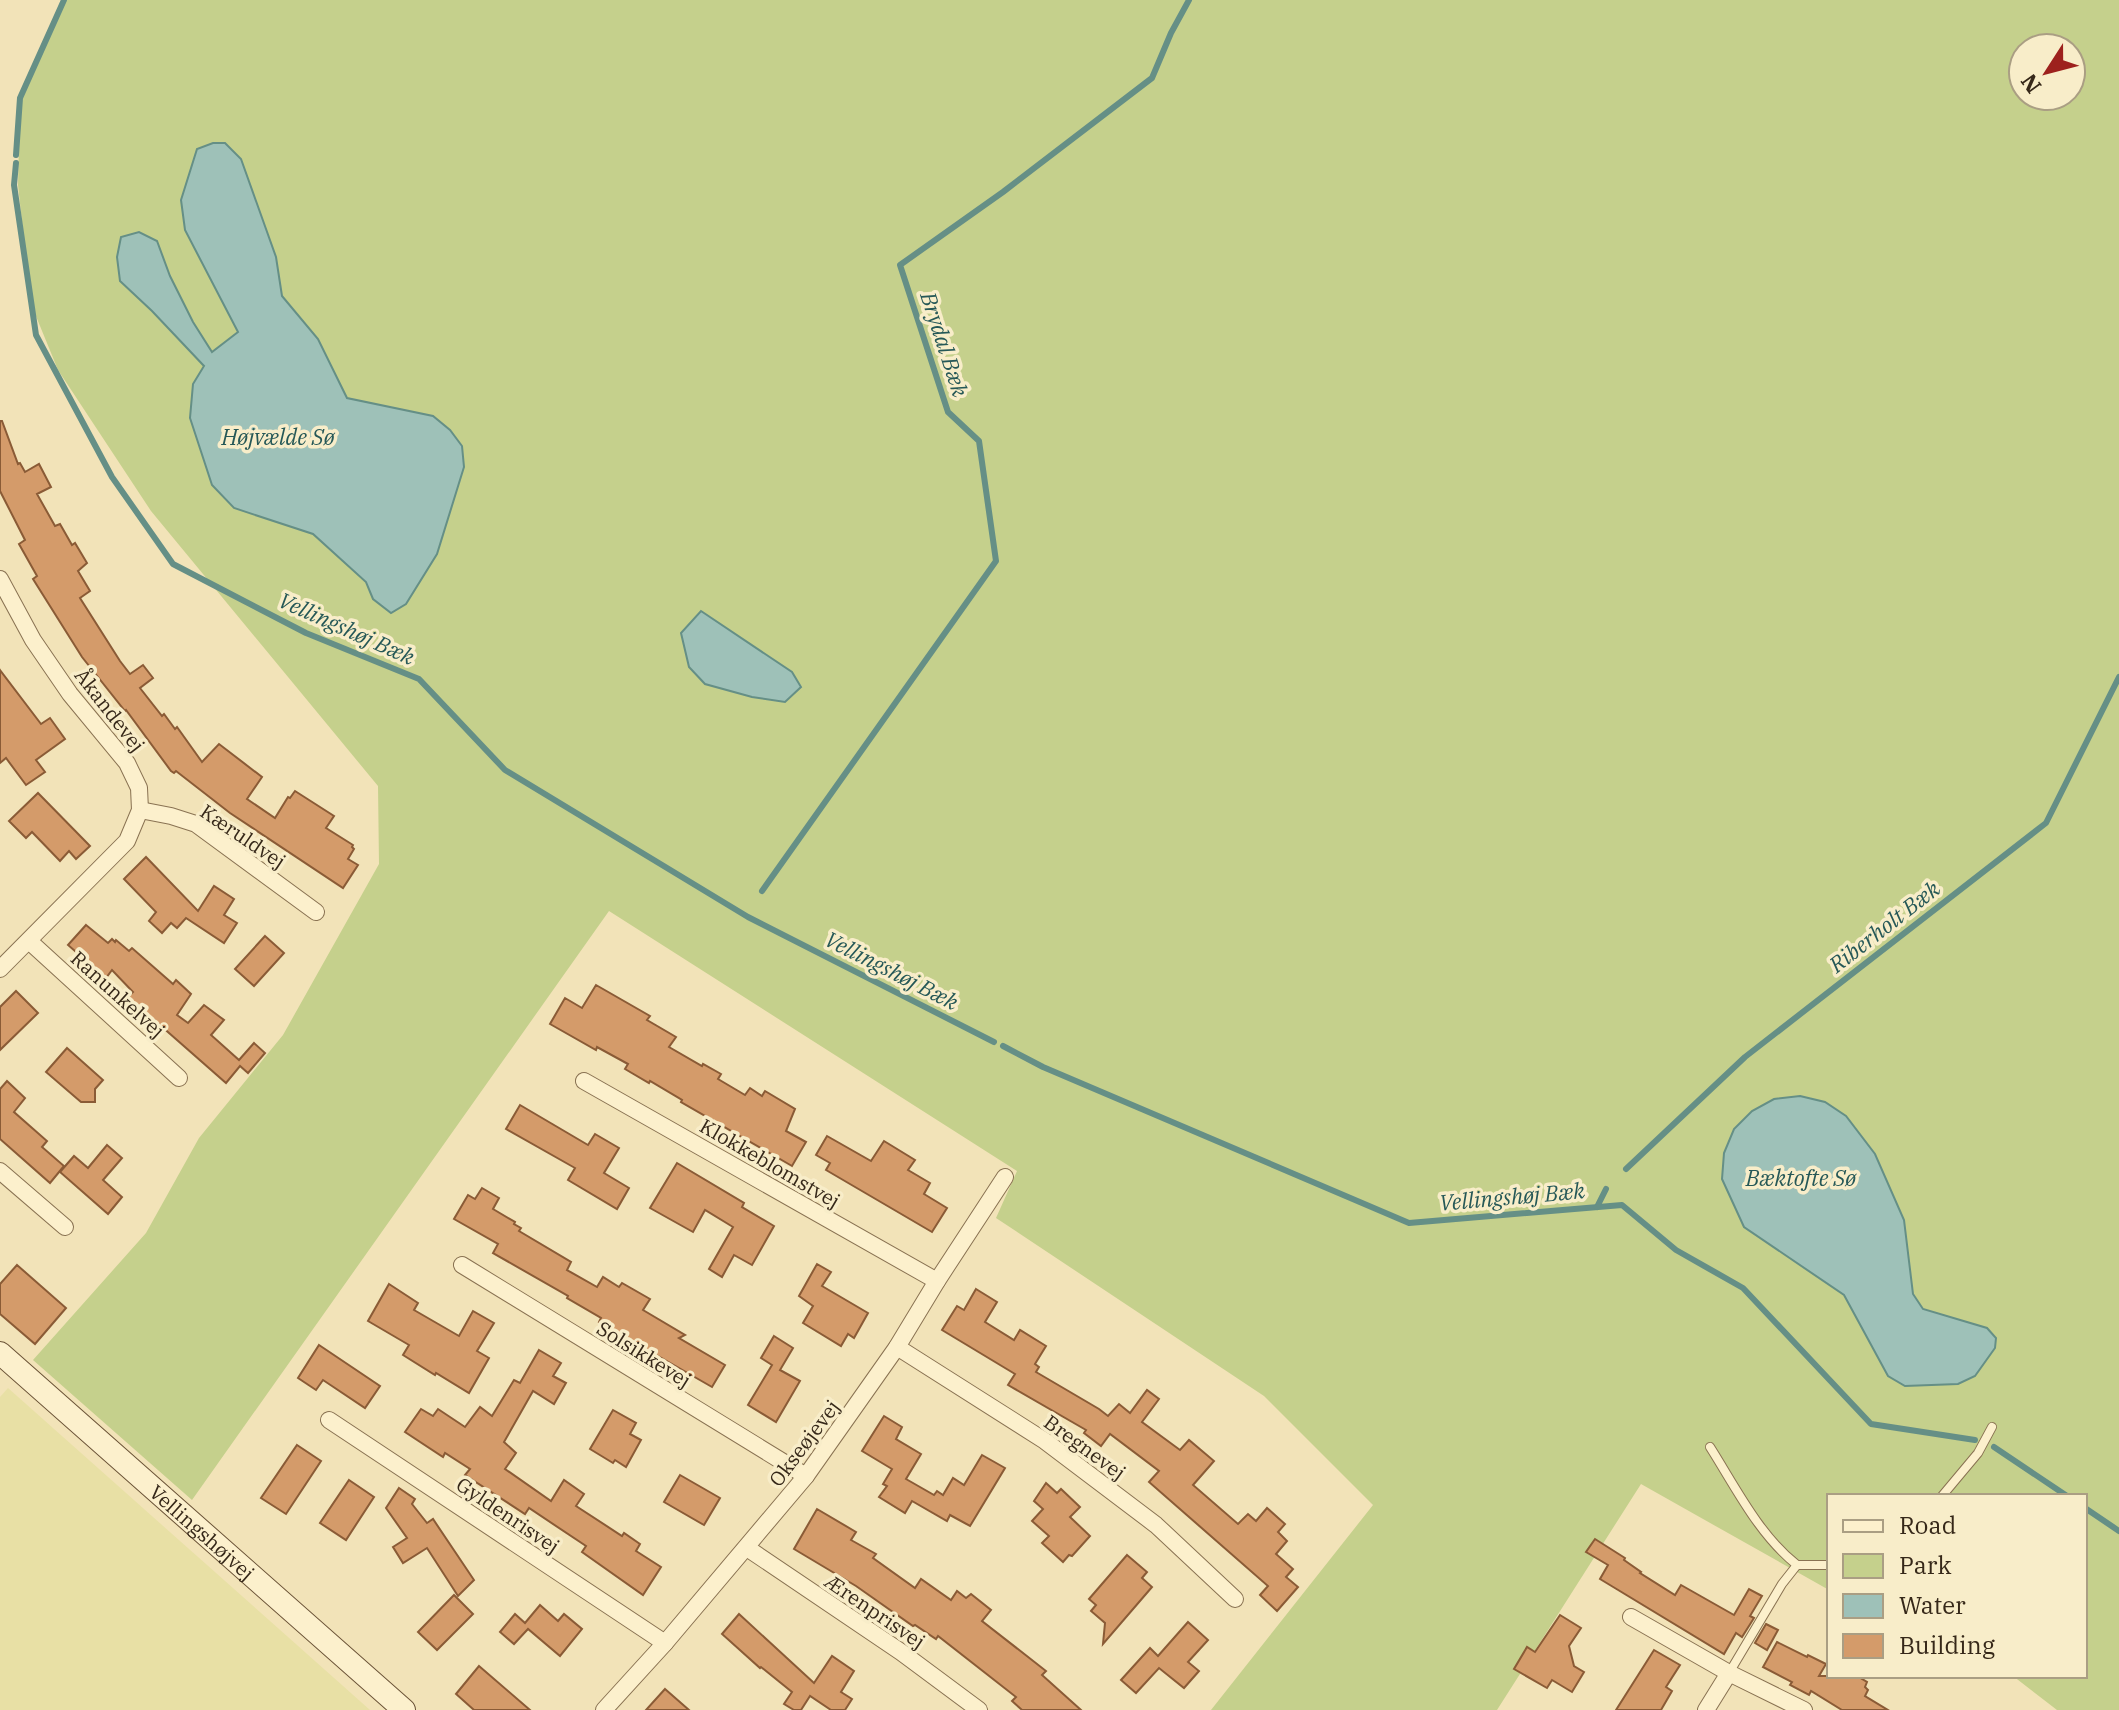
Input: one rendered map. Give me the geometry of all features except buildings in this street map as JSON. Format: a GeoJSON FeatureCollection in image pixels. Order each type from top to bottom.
{"type":"FeatureCollection","features":[{"type":"Feature","properties":{"kind":"street","name":"Åkandevej"},"geometry":{"type":"LineString","coordinates":[[0,579],[33,640],[70,694],[127,763],[139,788],[140,810]]}},
{"type":"Feature","properties":{"kind":"street","name":"Kæruldvej"},"geometry":{"type":"LineString","coordinates":[[140,810],[196,824],[316,912]]}},
{"type":"Feature","properties":{"kind":"street"},"geometry":{"type":"LineString","coordinates":[[0,969],[127,841],[140,810]]}},
{"type":"Feature","properties":{"kind":"street","name":"Ranunkelvej"},"geometry":{"type":"LineString","coordinates":[[29,941],[179,1078]]}},
{"type":"Feature","properties":{"kind":"street","name":"Klokkeblomstvej"},"geometry":{"type":"LineString","coordinates":[[584,1081],[937,1281]]}},
{"type":"Feature","properties":{"kind":"street"},"geometry":{"type":"LineString","coordinates":[[0,1171],[65,1227]]}},
{"type":"Feature","properties":{"kind":"street","name":"Okseøjevej"},"geometry":{"type":"LineString","coordinates":[[607,1709],[806,1476],[897,1347],[1005,1177]]}},
{"type":"Feature","properties":{"kind":"street","name":"Solsikkevej"},"geometry":{"type":"LineString","coordinates":[[462,1265],[806,1476]]}},
{"type":"Feature","properties":{"kind":"street","name":"Bregnevej"},"geometry":{"type":"LineString","coordinates":[[897,1347],[1045,1441],[1156,1525],[1235,1599]]}},
{"type":"Feature","properties":{"kind":"street","name":"Vellingshøjvej"},"geometry":{"type":"LineString","coordinates":[[0,1353],[404,1710]]}},
{"type":"Feature","properties":{"kind":"street","name":"Gyldenrisvej"},"geometry":{"type":"LineString","coordinates":[[329,1420],[665,1643]]}},
{"type":"Feature","properties":{"kind":"street","name":"Ærenprisvej"},"geometry":{"type":"LineString","coordinates":[[747,1548],[901,1652],[979,1710]]}},
{"type":"Feature","properties":{"kind":"street"},"geometry":{"type":"LineString","coordinates":[[1631,1617],[1729,1673],[1804,1710]]}},
{"type":"Feature","properties":{"kind":"street"},"geometry":{"type":"LineString","coordinates":[[1706,1710],[1729,1673]]}},
{"type":"Feature","properties":{"kind":"lane"},"geometry":{"type":"LineString","coordinates":[[1944,1494],[1978,1453],[1992,1427]]}},
{"type":"Feature","properties":{"kind":"lane"},"geometry":{"type":"LineString","coordinates":[[1710,1447],[1779,1551],[1797,1565],[1827,1565]]}},
{"type":"Feature","properties":{"kind":"lane"},"geometry":{"type":"LineString","coordinates":[[1729,1673],[1782,1584],[1797,1565]]}},
{"type":"Feature","properties":{"kind":"shaded area"},"geometry":{"type":"Polygon","coordinates":[[[8,1388],[370,1710],[0,1710],[0,1397],[8,1388]]]}},
{"type":"Feature","properties":{"kind":"green space"},"geometry":{"type":"Polygon","coordinates":[[[64,0],[2119,0],[2119,1710],[2057,1710],[2016,1678],[2087,1678],[2087,1494],[1827,1494],[1827,1589],[1641,1484],[1497,1710],[1211,1710],[1373,1505],[1264,1396],[996,1218],[1017,1171],[609,911],[192,1500],[33,1360],[146,1233],[199,1138],[283,1035],[379,864],[378,786],[151,511],[58,370],[31,304],[18,185],[20,98],[64,0]]]}},
{"type":"Feature","properties":{"kind":"water","name":"Højvælde Sø"},"geometry":{"type":"Polygon","coordinates":[[[213,143],[225,143],[241,159],[276,257],[282,296],[318,339],[347,398],[433,416],[450,430],[462,446],[464,467],[437,554],[406,604],[391,613],[373,599],[366,582],[313,534],[234,508],[212,485],[190,418],[193,384],[204,366],[120,281],[117,257],[121,237],[139,232],[157,241],[170,276],[212,352],[238,332],[185,230],[181,200],[197,149],[213,143]]]}},
{"type":"Feature","properties":{"kind":"water"},"geometry":{"type":"Polygon","coordinates":[[[701,611],[792,672],[801,687],[785,702],[705,684],[689,667],[681,633],[701,611]]]}},
{"type":"Feature","properties":{"kind":"water","name":"Bæktofte Sø"},"geometry":{"type":"Polygon","coordinates":[[[1800,1096],[1825,1102],[1846,1116],[1875,1154],[1904,1220],[1913,1294],[1923,1309],[1987,1328],[1996,1338],[1995,1348],[1975,1376],[1958,1384],[1905,1386],[1888,1376],[1844,1295],[1744,1227],[1722,1179],[1724,1153],[1734,1129],[1752,1111],[1774,1099],[1800,1096]]]}},
{"type":"Feature","properties":{"kind":"waterway","name":"Vellingshøj Bæk"},"geometry":{"type":"LineString","coordinates":[[16,155],[20,98],[64,0]]}},
{"type":"Feature","properties":{"kind":"waterway","name":"Brydal Bæk"},"geometry":{"type":"LineString","coordinates":[[762,891],[996,561],[979,441],[948,412],[900,265],[1003,192],[1152,78],[1189,0]]}},
{"type":"Feature","properties":{"kind":"waterway","name":"Vellingshøj Bæk"},"geometry":{"type":"LineString","coordinates":[[16,163],[14,185],[36,335],[112,477],[173,564],[306,633],[419,679],[505,770],[748,917],[994,1042]]}},
{"type":"Feature","properties":{"kind":"waterway","name":"Riberholt Bæk"},"geometry":{"type":"LineString","coordinates":[[1626,1169],[1745,1057],[2046,823],[2119,677]]}},
{"type":"Feature","properties":{"kind":"waterway","name":"Vellingshøj Bæk"},"geometry":{"type":"LineString","coordinates":[[1003,1046],[1043,1067],[1409,1223],[1622,1205],[1676,1250],[1743,1288],[1871,1424],[1975,1440]]}},
{"type":"Feature","properties":{"kind":"waterway","name":"Riberholt Bæk"},"geometry":{"type":"LineString","coordinates":[[1597,1207],[1606,1189]]}},
{"type":"Feature","properties":{"kind":"waterway","name":"Vellingshøj Bæk"},"geometry":{"type":"LineString","coordinates":[[1994,1447],[2064,1494]]}},
{"type":"Feature","properties":{"kind":"waterway","name":"Vellingshøj Bæk"},"geometry":{"type":"LineString","coordinates":[[2087,1509],[2119,1531]]}}]}
